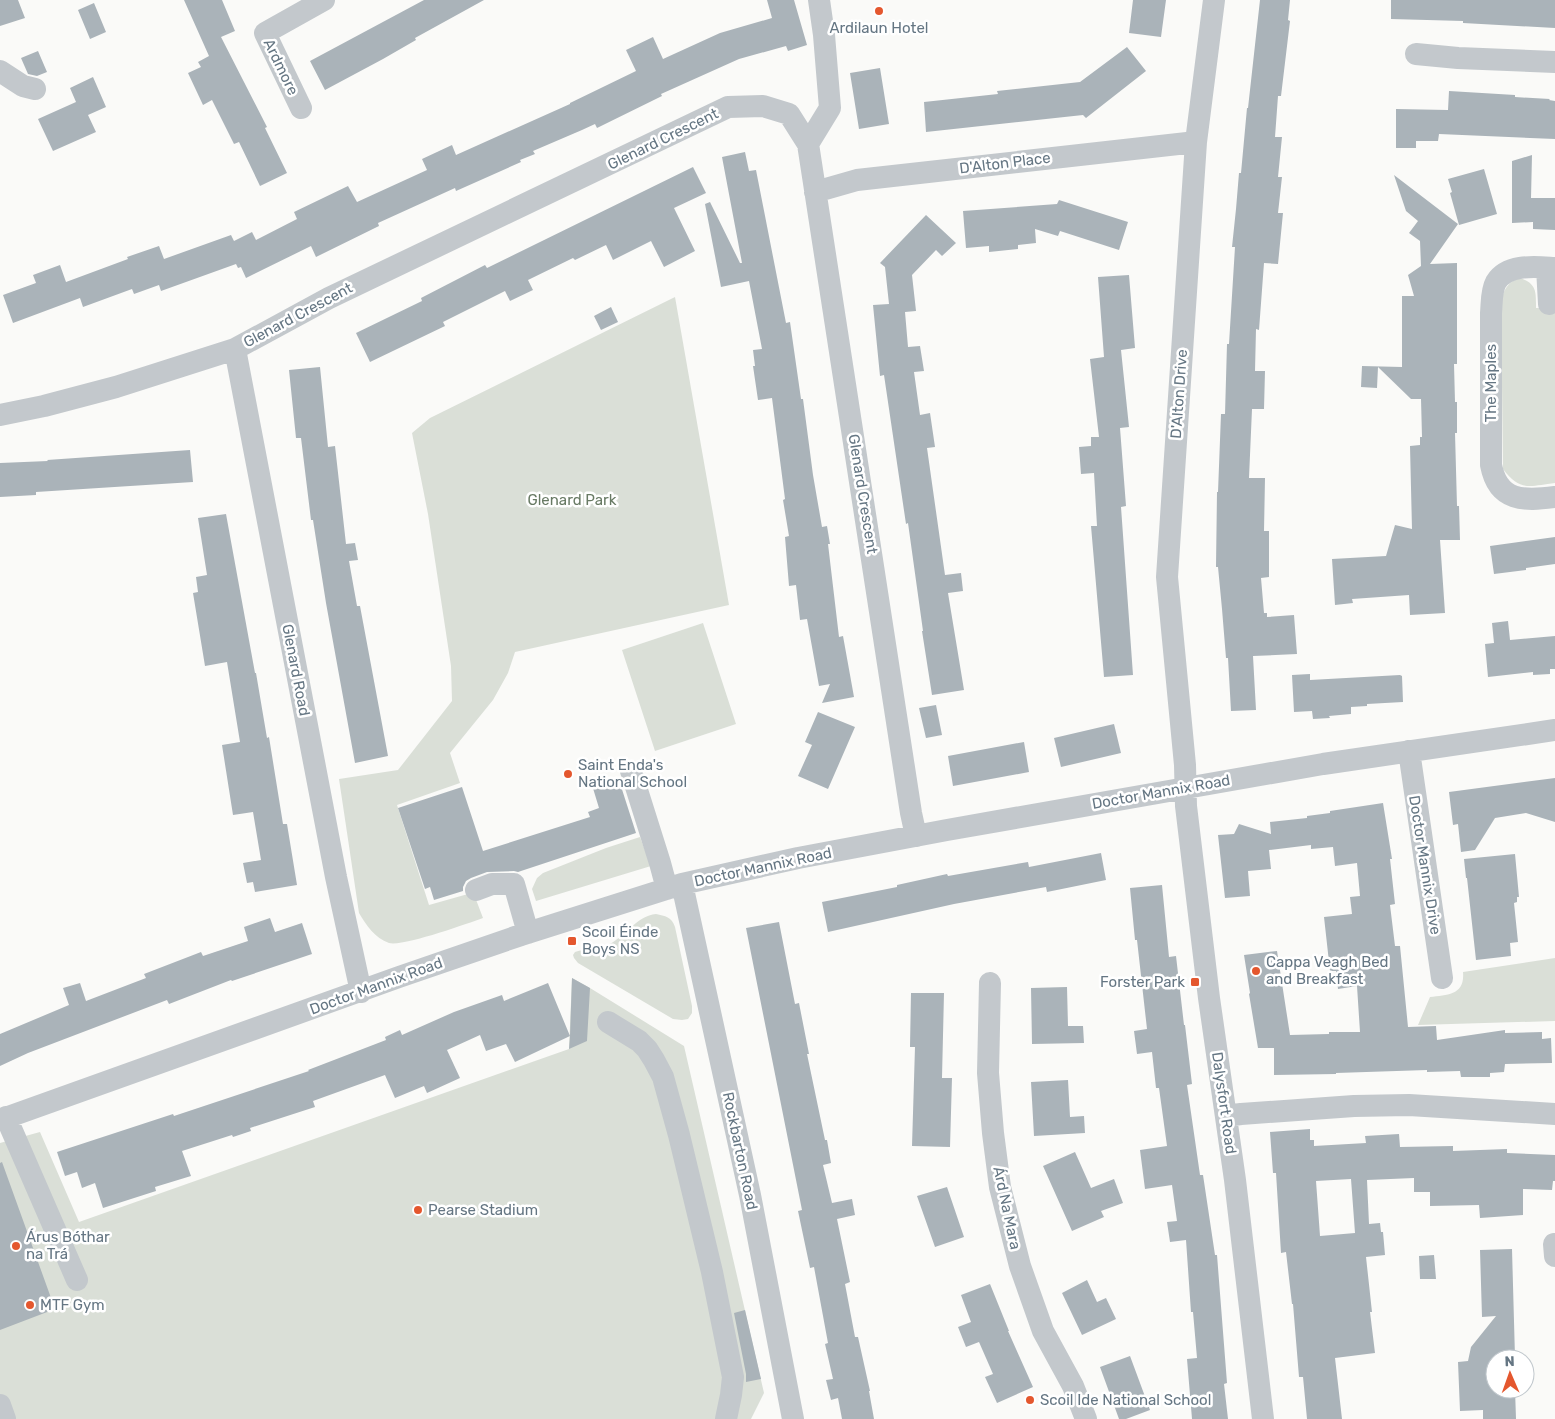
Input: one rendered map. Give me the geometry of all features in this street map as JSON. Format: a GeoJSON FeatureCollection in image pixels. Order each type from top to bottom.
{"type":"FeatureCollection","features":[{"type":"Feature","properties":{"kind":"street","name":"Ardmore"},"geometry":{"type":"LineString","coordinates":[[301,108],[264,34],[324,0]]}},
{"type":"Feature","properties":{"kind":"street"},"geometry":{"type":"LineString","coordinates":[[808,144],[830,108],[819,0]]}},
{"type":"Feature","properties":{"kind":"street","name":"D'Alton Drive"},"geometry":{"type":"LineString","coordinates":[[1184,788],[1185,765],[1167,577],[1196,142],[1214,0]]}},
{"type":"Feature","properties":{"kind":"street"},"geometry":{"type":"LineString","coordinates":[[1416,54],[1458,58],[1555,62]]}},
{"type":"Feature","properties":{"kind":"street"},"geometry":{"type":"LineString","coordinates":[[0,71],[23,86],[35,89]]}},
{"type":"Feature","properties":{"kind":"street","name":"Glenard Crescent"},"geometry":{"type":"LineString","coordinates":[[0,415],[44,406],[116,387],[236,349],[329,298],[728,107],[763,106],[789,114],[808,144],[916,836]]}},
{"type":"Feature","properties":{"kind":"street","name":"D'Alton Place"},"geometry":{"type":"LineString","coordinates":[[815,192],[857,180],[1196,142]]}},
{"type":"Feature","properties":{"kind":"street","name":"The Maples"},"geometry":{"type":"LineString","coordinates":[[1551,268],[1527,267],[1506,272],[1495,283],[1492,294],[1491,313],[1491,465],[1493,476],[1500,489],[1510,496],[1536,500],[1555,497]]}},
{"type":"Feature","properties":{"kind":"street"},"geometry":{"type":"LineString","coordinates":[[1549,304],[1551,268]]}},
{"type":"Feature","properties":{"kind":"street","name":"Glenard Road"},"geometry":{"type":"LineString","coordinates":[[236,349],[336,877],[361,992]]}},
{"type":"Feature","properties":{"kind":"street","name":"Doctor Mannix Road"},"geometry":{"type":"LineString","coordinates":[[3,1119],[528,933],[674,887],[798,858],[1184,788],[1323,764],[1555,730]]}},
{"type":"Feature","properties":{"kind":"street","name":"Doctor Mannix Drive"},"geometry":{"type":"LineString","coordinates":[[1409,751],[1442,978]]}},
{"type":"Feature","properties":{"kind":"street","name":"Rockbarton Road"},"geometry":{"type":"LineString","coordinates":[[631,772],[660,863],[674,887],[750,1195],[793,1419]]}},
{"type":"Feature","properties":{"kind":"street","name":"Dalysfort Road"},"geometry":{"type":"LineString","coordinates":[[1184,788],[1263,1419]]}},
{"type":"Feature","properties":{"kind":"street"},"geometry":{"type":"LineString","coordinates":[[476,890],[492,884],[514,884],[528,933]]}},
{"type":"Feature","properties":{"kind":"street","name":"Árd Na Mara"},"geometry":{"type":"LineString","coordinates":[[990,983],[988,1073],[1000,1186],[1020,1266],[1044,1331],[1073,1386],[1086,1419]]}},
{"type":"Feature","properties":{"kind":"street"},"geometry":{"type":"LineString","coordinates":[[608,1022],[639,1041],[647,1049],[663,1078],[679,1135],[712,1272],[731,1367],[731,1395],[726,1419]]}},
{"type":"Feature","properties":{"kind":"street"},"geometry":{"type":"LineString","coordinates":[[1226,1116],[1354,1106],[1409,1105],[1555,1114]]}},
{"type":"Feature","properties":{"kind":"street"},"geometry":{"type":"LineString","coordinates":[[3,1119],[76,1280]]}},
{"type":"Feature","properties":{"kind":"street"},"geometry":{"type":"LineString","coordinates":[[1554,1244],[1555,1256]]}},
{"type":"Feature","properties":{"kind":"street"},"geometry":{"type":"LineString","coordinates":[[0,1405],[5,1419]]}},
{"type":"Feature","properties":{"kind":"green space"},"geometry":{"type":"Polygon","coordinates":[[[1520,278],[1533,286],[1536,308],[1555,308],[1555,483],[1532,486],[1520,484],[1503,469],[1501,302],[1507,287],[1512,281],[1520,278]]]}},
{"type":"Feature","properties":{"kind":"green space","name":"Glenard Park"},"geometry":{"type":"Polygon","coordinates":[[[675,297],[729,605],[515,652],[508,673],[493,700],[450,753],[460,783],[397,805],[429,905],[468,894],[475,897],[483,918],[407,942],[389,943],[384,941],[371,931],[359,913],[339,779],[398,770],[452,701],[451,666],[428,514],[412,433],[430,418],[675,297]]]}},
{"type":"Feature","properties":{"kind":"green space"},"geometry":{"type":"Polygon","coordinates":[[[703,623],[736,724],[655,751],[622,650],[703,623]]]}},
{"type":"Feature","properties":{"kind":"green space"},"geometry":{"type":"Polygon","coordinates":[[[640,837],[651,866],[536,901],[532,889],[537,878],[543,873],[606,848],[640,837]]]}},
{"type":"Feature","properties":{"kind":"green space"},"geometry":{"type":"Polygon","coordinates":[[[656,914],[670,919],[675,927],[692,1006],[692,1013],[688,1019],[673,1019],[578,963],[573,955],[575,952],[610,944],[643,918],[656,914]]]}},
{"type":"Feature","properties":{"kind":"green space"},"geometry":{"type":"Polygon","coordinates":[[[1555,958],[1555,1021],[1418,1025],[1430,997],[1449,994],[1458,989],[1463,980],[1463,972],[1555,958]]]}},
{"type":"Feature","properties":{"kind":"green space","name":"Pearse Stadium"},"geometry":{"type":"Polygon","coordinates":[[[572,978],[684,1046],[764,1393],[751,1419],[0,1419],[0,1143],[40,1132],[79,1222],[569,1049],[572,978]]]}},
{"type":"Feature","properties":{"kind":"building"},"geometry":{"type":"Polygon","coordinates":[[[0,0],[18,0],[25,18],[0,26],[0,0]]]}},
{"type":"Feature","properties":{"kind":"building"},"geometry":{"type":"Polygon","coordinates":[[[184,0],[222,0],[235,31],[221,37],[267,127],[265,128],[287,173],[260,186],[239,142],[234,144],[212,100],[203,105],[188,73],[201,67],[198,62],[209,56],[184,0]]]}},
{"type":"Feature","properties":{"kind":"building"},"geometry":{"type":"Polygon","coordinates":[[[424,0],[484,0],[415,38],[416,40],[383,59],[325,90],[310,61],[424,0]]]}},
{"type":"Feature","properties":{"kind":"building"},"geometry":{"type":"Polygon","coordinates":[[[767,0],[794,0],[807,45],[788,51],[786,46],[739,59],[661,94],[662,96],[597,128],[595,124],[533,151],[535,154],[520,160],[521,162],[456,191],[455,188],[378,223],[379,226],[316,257],[311,246],[246,278],[241,267],[238,268],[236,264],[161,291],[159,285],[134,294],[132,289],[83,307],[80,298],[13,323],[3,295],[36,283],[33,275],[60,265],[66,282],[159,246],[164,259],[231,235],[234,241],[252,232],[256,240],[297,219],[294,212],[348,186],[357,202],[427,170],[422,159],[452,145],[456,155],[570,104],[636,71],[626,50],[653,37],[663,59],[720,33],[772,18],[767,0]]]}},
{"type":"Feature","properties":{"kind":"building"},"geometry":{"type":"Polygon","coordinates":[[[1133,0],[1166,0],[1161,37],[1129,33],[1133,0]]]}},
{"type":"Feature","properties":{"kind":"building"},"geometry":{"type":"Polygon","coordinates":[[[1260,0],[1290,0],[1288,20],[1290,21],[1281,96],[1278,96],[1275,137],[1282,137],[1278,177],[1282,177],[1278,213],[1283,213],[1278,264],[1264,263],[1259,330],[1256,329],[1255,371],[1265,371],[1264,409],[1252,409],[1249,478],[1265,478],[1264,531],[1269,531],[1269,577],[1261,578],[1264,613],[1267,613],[1267,617],[1294,615],[1297,654],[1253,656],[1256,710],[1231,711],[1228,658],[1226,658],[1218,567],[1216,567],[1217,492],[1221,414],[1225,414],[1227,344],[1229,344],[1235,247],[1232,247],[1260,0]]]}},
{"type":"Feature","properties":{"kind":"building"},"geometry":{"type":"Polygon","coordinates":[[[1391,0],[1555,0],[1555,28],[1463,23],[1463,21],[1391,19],[1391,0]]]}},
{"type":"Feature","properties":{"kind":"building"},"geometry":{"type":"Polygon","coordinates":[[[94,3],[106,32],[90,39],[78,10],[94,3]]]}},
{"type":"Feature","properties":{"kind":"building"},"geometry":{"type":"Polygon","coordinates":[[[1127,47],[1146,71],[1086,118],[1083,115],[926,132],[924,102],[998,94],[997,91],[1080,82],[1127,47]]]}},
{"type":"Feature","properties":{"kind":"building"},"geometry":{"type":"Polygon","coordinates":[[[38,51],[47,72],[37,76],[28,74],[21,58],[38,51]]]}},
{"type":"Feature","properties":{"kind":"building"},"geometry":{"type":"Polygon","coordinates":[[[880,68],[889,124],[859,129],[850,73],[880,68]]]}},
{"type":"Feature","properties":{"kind":"building"},"geometry":{"type":"Polygon","coordinates":[[[93,77],[106,107],[88,115],[96,132],[53,151],[38,119],[76,102],[70,88],[93,77]]]}},
{"type":"Feature","properties":{"kind":"building"},"geometry":{"type":"Polygon","coordinates":[[[1449,91],[1515,95],[1515,97],[1555,101],[1555,139],[1439,134],[1438,141],[1416,141],[1416,148],[1396,148],[1396,109],[1448,110],[1449,91]]]}},
{"type":"Feature","properties":{"kind":"building"},"geometry":{"type":"Polygon","coordinates":[[[745,152],[749,171],[756,170],[786,323],[790,322],[822,527],[827,526],[830,544],[828,544],[839,637],[843,636],[854,697],[822,703],[830,684],[819,686],[807,619],[800,620],[796,585],[789,586],[785,537],[789,536],[783,500],[785,499],[772,398],[758,400],[753,366],[755,366],[753,350],[762,349],[749,281],[721,287],[705,204],[710,202],[740,263],[742,263],[722,157],[745,152]]]}},
{"type":"Feature","properties":{"kind":"building"},"geometry":{"type":"Polygon","coordinates":[[[1532,155],[1531,198],[1555,198],[1555,230],[1533,229],[1533,222],[1512,223],[1512,161],[1532,155]]]}},
{"type":"Feature","properties":{"kind":"building"},"geometry":{"type":"Polygon","coordinates":[[[693,167],[706,193],[674,208],[695,251],[664,267],[651,241],[613,260],[606,245],[575,260],[573,258],[528,280],[533,290],[510,301],[505,291],[443,322],[445,326],[370,362],[356,333],[422,301],[421,298],[485,265],[487,268],[693,167]]]}},
{"type":"Feature","properties":{"kind":"building"},"geometry":{"type":"Polygon","coordinates":[[[1484,169],[1497,214],[1459,225],[1448,179],[1484,169]]]}},
{"type":"Feature","properties":{"kind":"building"},"geometry":{"type":"Polygon","coordinates":[[[1394,175],[1458,224],[1430,264],[1457,263],[1457,364],[1454,364],[1455,402],[1457,402],[1457,433],[1455,433],[1457,506],[1459,506],[1460,540],[1440,540],[1445,613],[1410,615],[1409,595],[1352,599],[1353,603],[1335,605],[1332,559],[1386,556],[1395,525],[1412,529],[1410,446],[1420,445],[1420,437],[1422,437],[1421,399],[1411,399],[1378,367],[1377,388],[1361,387],[1362,366],[1402,367],[1402,296],[1414,296],[1408,275],[1421,266],[1420,241],[1409,233],[1418,221],[1406,211],[1394,175]]]}},
{"type":"Feature","properties":{"kind":"building"},"geometry":{"type":"Polygon","coordinates":[[[1059,200],[1128,222],[1119,250],[1060,231],[1058,236],[1035,229],[1036,243],[1018,245],[1018,249],[989,252],[989,246],[966,248],[963,211],[1057,204],[1059,200]]]}},
{"type":"Feature","properties":{"kind":"building"},"geometry":{"type":"Polygon","coordinates":[[[926,215],[956,243],[942,256],[936,250],[912,275],[916,311],[905,312],[908,347],[920,346],[924,371],[914,372],[920,415],[930,413],[935,447],[927,448],[945,575],[961,573],[963,591],[948,593],[964,690],[932,695],[908,523],[906,524],[884,375],[880,376],[873,305],[889,304],[885,267],[880,263],[926,215]]]}},
{"type":"Feature","properties":{"kind":"building"},"geometry":{"type":"Polygon","coordinates":[[[1129,275],[1135,348],[1121,350],[1129,427],[1120,428],[1126,506],[1121,507],[1133,675],[1104,677],[1091,526],[1097,526],[1094,473],[1081,474],[1079,447],[1091,446],[1091,437],[1099,437],[1090,359],[1104,357],[1098,277],[1129,275]]]}},
{"type":"Feature","properties":{"kind":"building"},"geometry":{"type":"Polygon","coordinates":[[[611,307],[618,322],[601,330],[594,316],[611,307]]]}},
{"type":"Feature","properties":{"kind":"building"},"geometry":{"type":"Polygon","coordinates":[[[320,367],[328,447],[335,446],[346,544],[355,543],[358,560],[349,561],[357,606],[360,606],[388,756],[355,763],[313,520],[311,520],[301,438],[296,438],[289,370],[320,367]]]}},
{"type":"Feature","properties":{"kind":"building"},"geometry":{"type":"Polygon","coordinates":[[[190,450],[193,482],[36,492],[36,495],[0,497],[0,463],[190,450]]]}},
{"type":"Feature","properties":{"kind":"building"},"geometry":{"type":"Polygon","coordinates":[[[226,514],[267,738],[269,737],[283,824],[287,824],[297,885],[255,892],[253,882],[247,883],[243,863],[261,860],[253,812],[233,815],[222,745],[240,742],[227,662],[205,666],[193,593],[198,592],[196,577],[207,575],[198,518],[226,514]]]}},
{"type":"Feature","properties":{"kind":"building"},"geometry":{"type":"Polygon","coordinates":[[[1555,537],[1555,564],[1494,574],[1490,546],[1555,537]]]}},
{"type":"Feature","properties":{"kind":"building"},"geometry":{"type":"Polygon","coordinates":[[[1508,621],[1510,640],[1555,636],[1555,669],[1550,669],[1550,674],[1533,675],[1533,672],[1488,677],[1485,644],[1494,643],[1492,623],[1508,621]]]}},
{"type":"Feature","properties":{"kind":"building"},"geometry":{"type":"Polygon","coordinates":[[[1310,674],[1310,680],[1400,675],[1402,676],[1403,702],[1351,707],[1351,714],[1313,719],[1312,711],[1294,712],[1292,675],[1310,674]]]}},
{"type":"Feature","properties":{"kind":"building"},"geometry":{"type":"Polygon","coordinates":[[[936,705],[942,735],[926,738],[919,708],[936,705]]]}},
{"type":"Feature","properties":{"kind":"building"},"geometry":{"type":"Polygon","coordinates":[[[818,712],[855,727],[828,789],[798,776],[812,745],[805,742],[818,712]]]}},
{"type":"Feature","properties":{"kind":"building"},"geometry":{"type":"Polygon","coordinates":[[[1114,724],[1121,753],[1061,767],[1054,738],[1114,724]]]}},
{"type":"Feature","properties":{"kind":"building"},"geometry":{"type":"Polygon","coordinates":[[[1024,742],[1029,772],[953,786],[948,756],[1024,742]]]}},
{"type":"Feature","properties":{"kind":"building"},"geometry":{"type":"Polygon","coordinates":[[[618,777],[636,833],[518,872],[487,872],[466,881],[463,891],[434,900],[430,887],[425,889],[398,808],[462,787],[483,851],[590,817],[588,812],[599,808],[592,785],[618,777]]]}},
{"type":"Feature","properties":{"kind":"building"},"geometry":{"type":"Polygon","coordinates":[[[1555,778],[1555,822],[1526,813],[1495,818],[1475,850],[1461,852],[1458,824],[1453,825],[1449,792],[1555,778]]]}},
{"type":"Feature","properties":{"kind":"building"},"geometry":{"type":"Polygon","coordinates":[[[1383,803],[1392,859],[1390,859],[1395,904],[1390,905],[1395,946],[1400,946],[1408,1027],[1436,1026],[1437,1040],[1505,1030],[1505,1033],[1542,1032],[1542,1039],[1551,1038],[1552,1063],[1505,1064],[1504,1072],[1490,1073],[1490,1077],[1461,1077],[1460,1071],[1427,1072],[1427,1070],[1274,1075],[1274,1048],[1258,1048],[1244,955],[1277,951],[1290,1035],[1360,1032],[1357,986],[1338,989],[1336,971],[1330,971],[1324,917],[1352,914],[1350,897],[1360,896],[1357,863],[1335,866],[1333,847],[1311,849],[1311,845],[1269,850],[1271,869],[1248,871],[1250,896],[1225,898],[1218,835],[1234,834],[1239,824],[1271,834],[1270,822],[1307,818],[1307,816],[1330,813],[1330,811],[1383,803]]]}},
{"type":"Feature","properties":{"kind":"building"},"geometry":{"type":"Polygon","coordinates":[[[1101,853],[1106,880],[1047,892],[1046,887],[954,904],[828,932],[822,902],[897,887],[897,885],[947,874],[948,876],[1028,862],[1029,867],[1101,853]]]}},
{"type":"Feature","properties":{"kind":"building"},"geometry":{"type":"Polygon","coordinates":[[[1515,854],[1519,897],[1517,897],[1517,902],[1514,903],[1518,942],[1510,943],[1511,956],[1476,960],[1464,859],[1515,854]]]}},
{"type":"Feature","properties":{"kind":"building"},"geometry":{"type":"Polygon","coordinates":[[[1162,885],[1169,957],[1176,956],[1192,1084],[1187,1085],[1200,1175],[1203,1175],[1215,1255],[1217,1255],[1227,1383],[1224,1384],[1228,1419],[1192,1419],[1187,1359],[1197,1358],[1193,1312],[1191,1312],[1186,1240],[1170,1242],[1167,1222],[1177,1221],[1172,1185],[1145,1189],[1140,1150],[1167,1146],[1159,1088],[1156,1088],[1152,1052],[1137,1054],[1134,1031],[1147,1029],[1130,888],[1162,885]]]}},
{"type":"Feature","properties":{"kind":"building"},"geometry":{"type":"Polygon","coordinates":[[[270,918],[275,932],[302,923],[312,954],[231,980],[169,1004],[167,1000],[28,1053],[0,1066],[0,1034],[69,1005],[63,988],[80,983],[86,1001],[146,978],[144,974],[201,952],[203,956],[248,941],[244,927],[270,918]]]}},
{"type":"Feature","properties":{"kind":"building"},"geometry":{"type":"Polygon","coordinates":[[[779,922],[795,1004],[799,1003],[809,1054],[807,1054],[825,1140],[827,1140],[831,1163],[823,1165],[832,1203],[852,1199],[855,1215],[837,1219],[850,1282],[845,1284],[855,1337],[858,1337],[870,1391],[874,1419],[842,1419],[838,1398],[831,1400],[826,1380],[833,1379],[825,1344],[828,1343],[814,1267],[810,1268],[798,1211],[802,1210],[746,928],[779,922]]]}},
{"type":"Feature","properties":{"kind":"building"},"geometry":{"type":"Polygon","coordinates":[[[572,978],[590,988],[587,1041],[569,1049],[572,978]]]}},
{"type":"Feature","properties":{"kind":"building"},"geometry":{"type":"Polygon","coordinates":[[[548,983],[570,1036],[515,1062],[506,1044],[486,1051],[480,1035],[447,1050],[460,1078],[427,1093],[424,1086],[395,1098],[385,1075],[313,1101],[315,1107],[250,1128],[251,1131],[233,1137],[232,1135],[182,1151],[191,1176],[155,1187],[156,1191],[103,1208],[95,1183],[82,1188],[77,1172],[65,1176],[57,1152],[173,1114],[174,1116],[309,1071],[386,1040],[385,1037],[400,1030],[402,1035],[454,1012],[502,995],[504,1001],[548,983]]]}},
{"type":"Feature","properties":{"kind":"building"},"geometry":{"type":"Polygon","coordinates":[[[1067,987],[1068,1026],[1083,1026],[1084,1043],[1032,1044],[1031,988],[1067,987]]]}},
{"type":"Feature","properties":{"kind":"building"},"geometry":{"type":"Polygon","coordinates":[[[911,993],[944,993],[942,1078],[952,1078],[950,1147],[912,1146],[915,1047],[910,1047],[911,993]]]}},
{"type":"Feature","properties":{"kind":"building"},"geometry":{"type":"Polygon","coordinates":[[[1068,1080],[1070,1117],[1084,1116],[1085,1133],[1034,1136],[1031,1082],[1068,1080]]]}},
{"type":"Feature","properties":{"kind":"building"},"geometry":{"type":"Polygon","coordinates":[[[1310,1129],[1310,1140],[1314,1140],[1314,1146],[1366,1143],[1365,1136],[1399,1134],[1400,1147],[1453,1146],[1453,1151],[1507,1149],[1507,1153],[1555,1155],[1555,1181],[1553,1181],[1552,1190],[1523,1189],[1523,1215],[1480,1218],[1479,1205],[1430,1206],[1430,1192],[1414,1192],[1414,1178],[1367,1180],[1369,1224],[1380,1223],[1381,1232],[1383,1232],[1385,1255],[1366,1257],[1375,1353],[1335,1358],[1342,1419],[1307,1419],[1303,1377],[1299,1377],[1293,1304],[1286,1252],[1281,1253],[1276,1173],[1273,1173],[1270,1132],[1310,1129]],[[1351,1179],[1316,1181],[1320,1236],[1355,1233],[1351,1179]]]}},
{"type":"Feature","properties":{"kind":"building"},"geometry":{"type":"Polygon","coordinates":[[[1075,1152],[1091,1188],[1114,1179],[1123,1203],[1101,1211],[1104,1217],[1072,1231],[1043,1166],[1075,1152]]]}},
{"type":"Feature","properties":{"kind":"building","name":"Árus Bóthar na Trá"},"geometry":{"type":"Polygon","coordinates":[[[2,1162],[55,1309],[0,1330],[0,1163],[2,1162]]]}},
{"type":"Feature","properties":{"kind":"building"},"geometry":{"type":"Polygon","coordinates":[[[947,1187],[964,1237],[935,1247],[917,1196],[947,1187]]]}},
{"type":"Feature","properties":{"kind":"building"},"geometry":{"type":"Polygon","coordinates":[[[1512,1249],[1515,1349],[1485,1349],[1485,1399],[1515,1399],[1516,1419],[1483,1419],[1483,1410],[1460,1411],[1458,1362],[1468,1361],[1471,1347],[1496,1316],[1482,1317],[1480,1250],[1512,1249]]]}},
{"type":"Feature","properties":{"kind":"building"},"geometry":{"type":"Polygon","coordinates":[[[1434,1255],[1436,1279],[1420,1279],[1419,1256],[1434,1255]]]}},
{"type":"Feature","properties":{"kind":"building"},"geometry":{"type":"Polygon","coordinates":[[[1087,1280],[1097,1302],[1106,1298],[1116,1319],[1082,1335],[1062,1293],[1087,1280]]]}},
{"type":"Feature","properties":{"kind":"building"},"geometry":{"type":"Polygon","coordinates":[[[990,1284],[1033,1387],[997,1403],[985,1377],[993,1374],[979,1342],[966,1347],[958,1327],[971,1322],[961,1295],[990,1284]]]}},
{"type":"Feature","properties":{"kind":"building"},"geometry":{"type":"Polygon","coordinates":[[[745,1310],[761,1379],[746,1382],[734,1313],[745,1310]]]}},
{"type":"Feature","properties":{"kind":"building"},"geometry":{"type":"Polygon","coordinates":[[[1130,1356],[1150,1410],[1126,1419],[1119,1419],[1100,1367],[1130,1356]]]}},
{"type":"Feature","properties":{"kind":"place","name":"Ardilaun Hotel"},"geometry":{"type":"Point","coordinates":[879,11]}},
{"type":"Feature","properties":{"kind":"place","name":"Saint Enda's National School"},"geometry":{"type":"Point","coordinates":[568,774]}},
{"type":"Feature","properties":{"kind":"place","name":"Scoil Éinde Boys NS"},"geometry":{"type":"Point","coordinates":[572,941]}},
{"type":"Feature","properties":{"kind":"place","name":"Cappa Veagh Bed and Breakfast"},"geometry":{"type":"Point","coordinates":[1256,971]}},
{"type":"Feature","properties":{"kind":"place","name":"Forster Park"},"geometry":{"type":"Point","coordinates":[1195,982]}},
{"type":"Feature","properties":{"kind":"place","name":"Pearse Stadium"},"geometry":{"type":"Point","coordinates":[418,1210]}},
{"type":"Feature","properties":{"kind":"place","name":"Árus Bóthar na Trá"},"geometry":{"type":"Point","coordinates":[16,1246]}},
{"type":"Feature","properties":{"kind":"place","name":"MTF Gym"},"geometry":{"type":"Point","coordinates":[30,1305]}},
{"type":"Feature","properties":{"kind":"place","name":"Scoil Ide National School"},"geometry":{"type":"Point","coordinates":[1030,1400]}}]}
